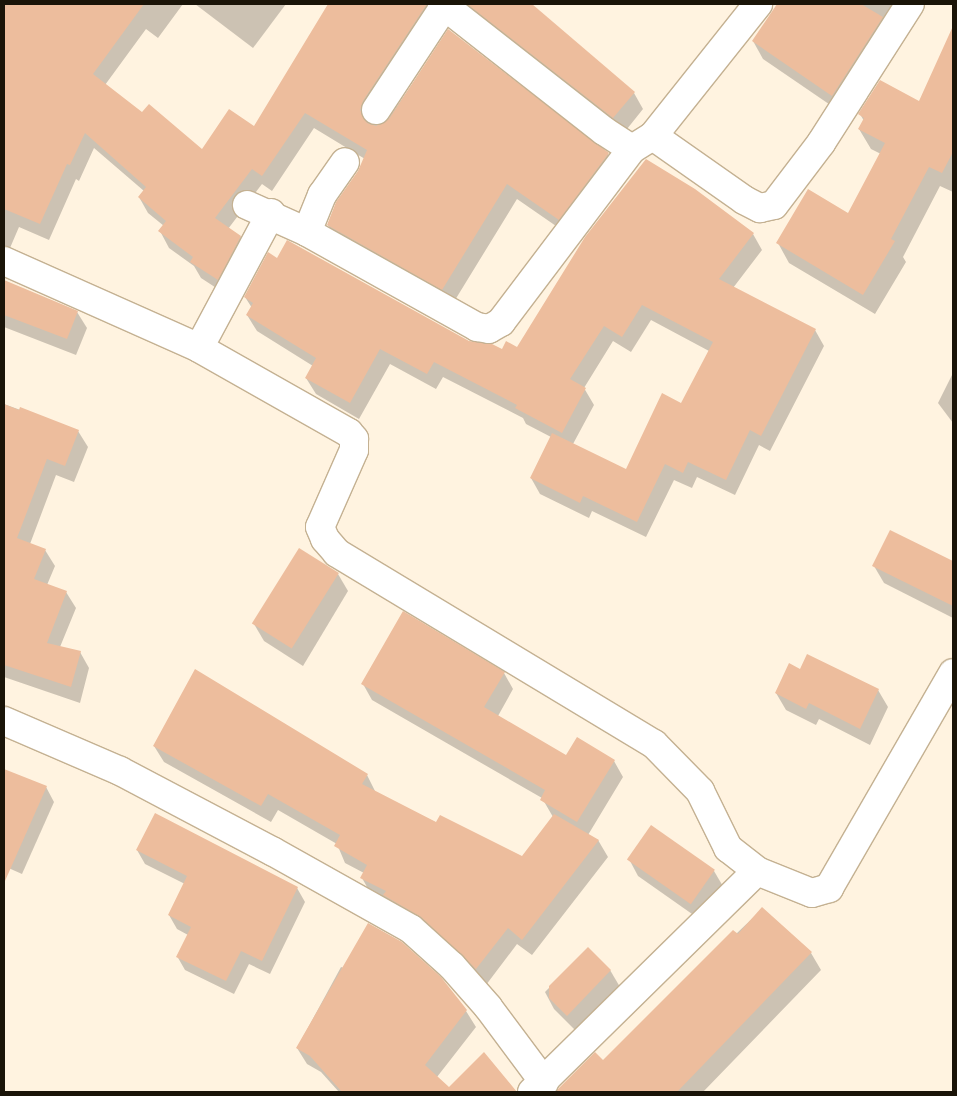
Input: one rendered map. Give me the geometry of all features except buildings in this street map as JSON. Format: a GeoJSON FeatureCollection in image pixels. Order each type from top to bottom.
{"type":"FeatureCollection","features":[{"type":"Feature","properties":{"kind":"street"},"geometry":{"type":"LineString","coordinates":[[376,110],[444,4],[604,131],[643,143],[760,208],[774,205],[821,143],[910,4]]}},
{"type":"Feature","properties":{"kind":"street"},"geometry":{"type":"LineString","coordinates":[[199,348],[259,209],[306,232],[477,327],[489,329],[501,322],[643,143],[758,4]]}},
{"type":"Feature","properties":{"kind":"street"},"geometry":{"type":"LineString","coordinates":[[306,232],[322,195],[345,162]]}},
{"type":"Feature","properties":{"kind":"street"},"geometry":{"type":"LineString","coordinates":[[4,261],[199,348],[349,433],[354,439],[354,450],[320,527],[324,539],[337,553],[654,744],[700,791],[728,848],[757,871],[812,893],[829,888],[953,673]]}},
{"type":"Feature","properties":{"kind":"street"},"geometry":{"type":"LineString","coordinates":[[4,721],[120,771],[272,850],[411,928],[452,966],[488,1006],[538,1087],[757,871]]}}]}
